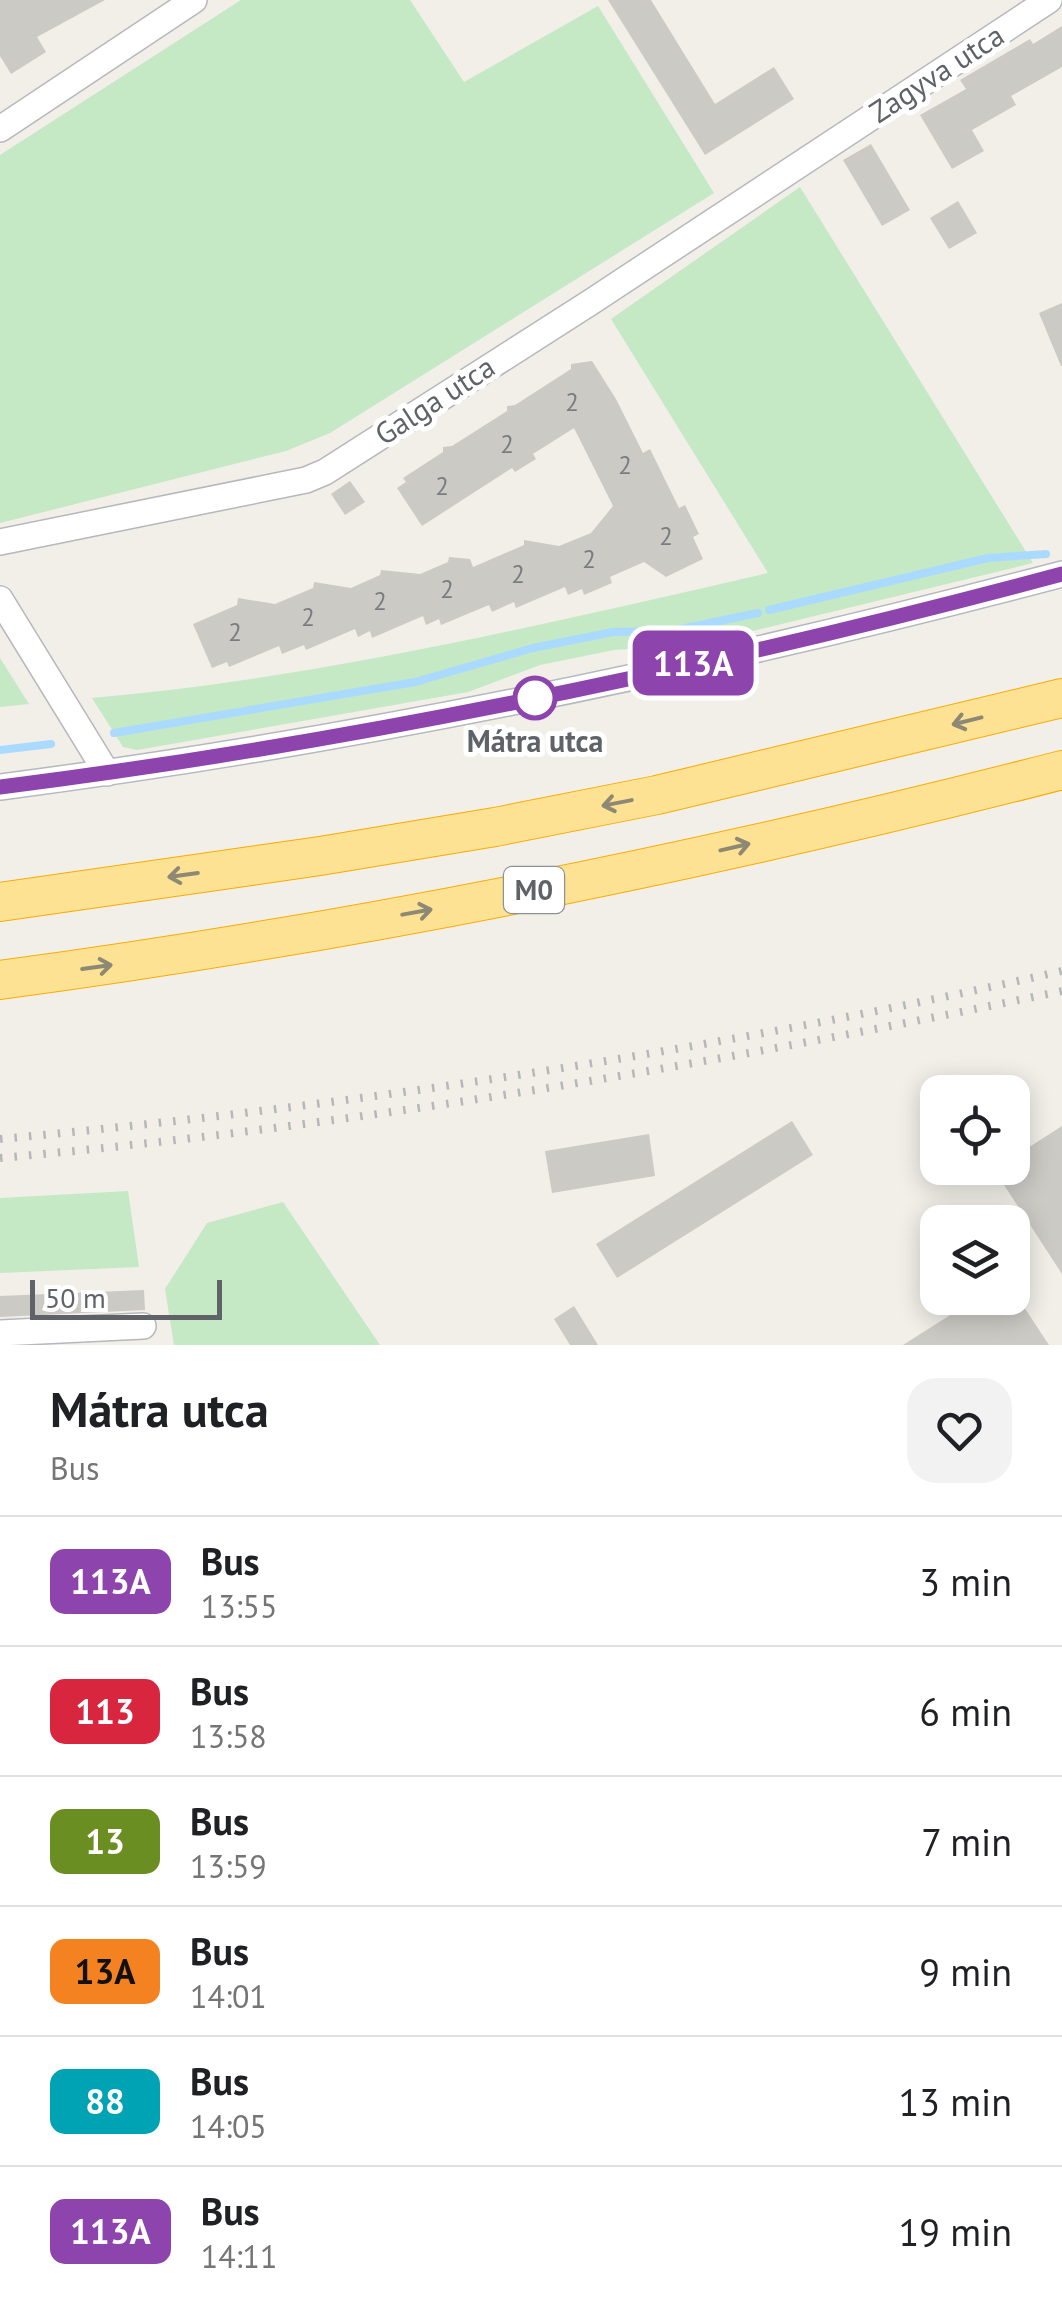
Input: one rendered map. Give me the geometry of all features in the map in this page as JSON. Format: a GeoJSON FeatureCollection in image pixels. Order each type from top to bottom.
{"type":"FeatureCollection","features":[{"type":"Feature","properties":{"kind":"highway","name":"M0"},"geometry":{"type":"LineString","coordinates":[[0,902],[320,856],[657,795],[1062,698]]}},
{"type":"Feature","properties":{"kind":"highway","name":"M0"},"geometry":{"type":"LineString","coordinates":[[0,980],[120,964],[507,896],[711,853],[1062,770]]}},
{"type":"Feature","properties":{"kind":"street"},"geometry":{"type":"LineString","coordinates":[[0,129],[194,0]]}},
{"type":"Feature","properties":{"kind":"street","name":"Zagyva utca"},"geometry":{"type":"LineString","coordinates":[[824,148],[1049,0]]}},
{"type":"Feature","properties":{"kind":"street","name":"Galga utca"},"geometry":{"type":"LineString","coordinates":[[0,542],[306,480],[325,472],[824,148]]}},
{"type":"Feature","properties":{"kind":"street"},"geometry":{"type":"LineString","coordinates":[[0,787],[107,773],[541,697],[772,646],[1062,574]]}},
{"type":"Feature","properties":{"kind":"street"},"geometry":{"type":"LineString","coordinates":[[0,598],[107,773]]}},
{"type":"Feature","properties":{"kind":"street"},"geometry":{"type":"LineString","coordinates":[[0,1333],[143,1326]]}},
{"type":"Feature","properties":{"kind":"green space"},"geometry":{"type":"Polygon","coordinates":[[[241,0],[410,0],[464,82],[598,6],[714,193],[330,433],[286,451],[0,523],[0,155],[241,0]]]}},
{"type":"Feature","properties":{"kind":"green space"},"geometry":{"type":"Polygon","coordinates":[[[800,187],[1033,563],[703,643],[614,650],[540,665],[468,692],[137,750],[123,747],[92,698],[347,663],[516,630],[768,573],[611,319],[800,187]]]}},
{"type":"Feature","properties":{"kind":"green space"},"geometry":{"type":"Polygon","coordinates":[[[0,658],[29,704],[0,707],[0,658]]]}},
{"type":"Feature","properties":{"kind":"green space"},"geometry":{"type":"Polygon","coordinates":[[[128,1191],[139,1267],[0,1273],[0,1198],[128,1191]]]}},
{"type":"Feature","properties":{"kind":"green space"},"geometry":{"type":"Polygon","coordinates":[[[283,1202],[380,1345],[174,1345],[165,1289],[207,1223],[283,1202]]]}},
{"type":"Feature","properties":{"kind":"building"},"geometry":{"type":"Polygon","coordinates":[[[0,0],[105,0],[37,37],[46,52],[11,74],[0,56],[0,0]]]}},
{"type":"Feature","properties":{"kind":"building"},"geometry":{"type":"Polygon","coordinates":[[[608,0],[651,0],[715,104],[774,67],[794,99],[705,155],[608,0]]]}},
{"type":"Feature","properties":{"kind":"building"},"geometry":{"type":"Polygon","coordinates":[[[1062,26],[1062,67],[1011,96],[1016,105],[972,130],[984,151],[952,169],[920,115],[966,89],[960,80],[1030,39],[1033,44],[1062,26]]]}},
{"type":"Feature","properties":{"kind":"building"},"geometry":{"type":"Polygon","coordinates":[[[871,144],[910,210],[882,226],[843,160],[871,144]]]}},
{"type":"Feature","properties":{"kind":"building"},"geometry":{"type":"Polygon","coordinates":[[[958,201],[977,233],[949,249],[930,218],[958,201]]]}},
{"type":"Feature","properties":{"kind":"building"},"geometry":{"type":"Polygon","coordinates":[[[1062,303],[1062,366],[1061,366],[1039,313],[1062,303]]]}},
{"type":"Feature","properties":{"kind":"building"},"geometry":{"type":"Polygon","coordinates":[[[592,361],[643,453],[650,449],[679,508],[685,505],[699,534],[693,537],[703,559],[666,577],[644,562],[610,577],[612,583],[584,595],[582,589],[568,595],[565,587],[516,608],[514,602],[492,612],[489,605],[441,625],[439,619],[426,625],[423,616],[372,638],[370,631],[358,637],[355,629],[306,650],[304,645],[282,654],[279,646],[229,667],[227,662],[212,668],[193,624],[237,605],[238,598],[275,604],[313,588],[314,582],[351,588],[380,575],[381,570],[420,574],[448,562],[449,557],[470,559],[473,567],[524,545],[524,540],[559,546],[591,533],[613,506],[574,428],[533,454],[536,459],[515,472],[512,468],[422,526],[397,488],[406,482],[403,478],[443,452],[443,447],[452,446],[507,411],[507,406],[515,405],[571,369],[571,364],[592,361]]]}},
{"type":"Feature","properties":{"kind":"building"},"geometry":{"type":"Polygon","coordinates":[[[350,481],[365,502],[345,515],[331,494],[350,481]]]}},
{"type":"Feature","properties":{"kind":"building"},"geometry":{"type":"Polygon","coordinates":[[[792,1121],[813,1155],[617,1278],[596,1244],[792,1121]]]}},
{"type":"Feature","properties":{"kind":"building"},"geometry":{"type":"Polygon","coordinates":[[[1062,1126],[1062,1274],[1030,1225],[1030,1205],[1017,1205],[1004,1185],[1030,1185],[1030,1146],[1062,1126]]]}},
{"type":"Feature","properties":{"kind":"building"},"geometry":{"type":"Polygon","coordinates":[[[649,1134],[655,1176],[552,1193],[545,1151],[649,1134]]]}},
{"type":"Feature","properties":{"kind":"building"},"geometry":{"type":"Polygon","coordinates":[[[144,1290],[145,1310],[0,1317],[0,1296],[144,1290]]]}},
{"type":"Feature","properties":{"kind":"building"},"geometry":{"type":"Polygon","coordinates":[[[574,1306],[598,1345],[570,1345],[554,1319],[574,1306]]]}},
{"type":"Feature","properties":{"kind":"building"},"geometry":{"type":"Polygon","coordinates":[[[950,1315],[1029,1315],[1049,1345],[903,1345],[950,1315]]]}},
{"type":"Feature","properties":{"kind":"waterway"},"geometry":{"type":"LineString","coordinates":[[769,610],[988,558],[1046,554]]}},
{"type":"Feature","properties":{"kind":"waterway"},"geometry":{"type":"LineString","coordinates":[[114,733],[415,682],[533,648],[613,632],[671,631],[758,613]]}},
{"type":"Feature","properties":{"kind":"waterway"},"geometry":{"type":"LineString","coordinates":[[0,750],[51,744]]}},
{"type":"Feature","properties":{"kind":"railway"},"geometry":{"type":"LineString","coordinates":[[0,1139],[267,1110],[534,1073],[799,1026],[1062,971]]}},
{"type":"Feature","properties":{"kind":"railway"},"geometry":{"type":"LineString","coordinates":[[0,1158],[401,1111],[666,1068],[1062,991]]}},
{"type":"Feature","properties":{"kind":"bus line","name":"113A"},"geometry":{"type":"LineString","coordinates":[[0,787],[182,761],[541,697],[772,646],[1062,574]]}},
{"type":"Feature","properties":{"kind":"place","name":"Mátra utca"},"geometry":{"type":"Point","coordinates":[535,698]}}]}
